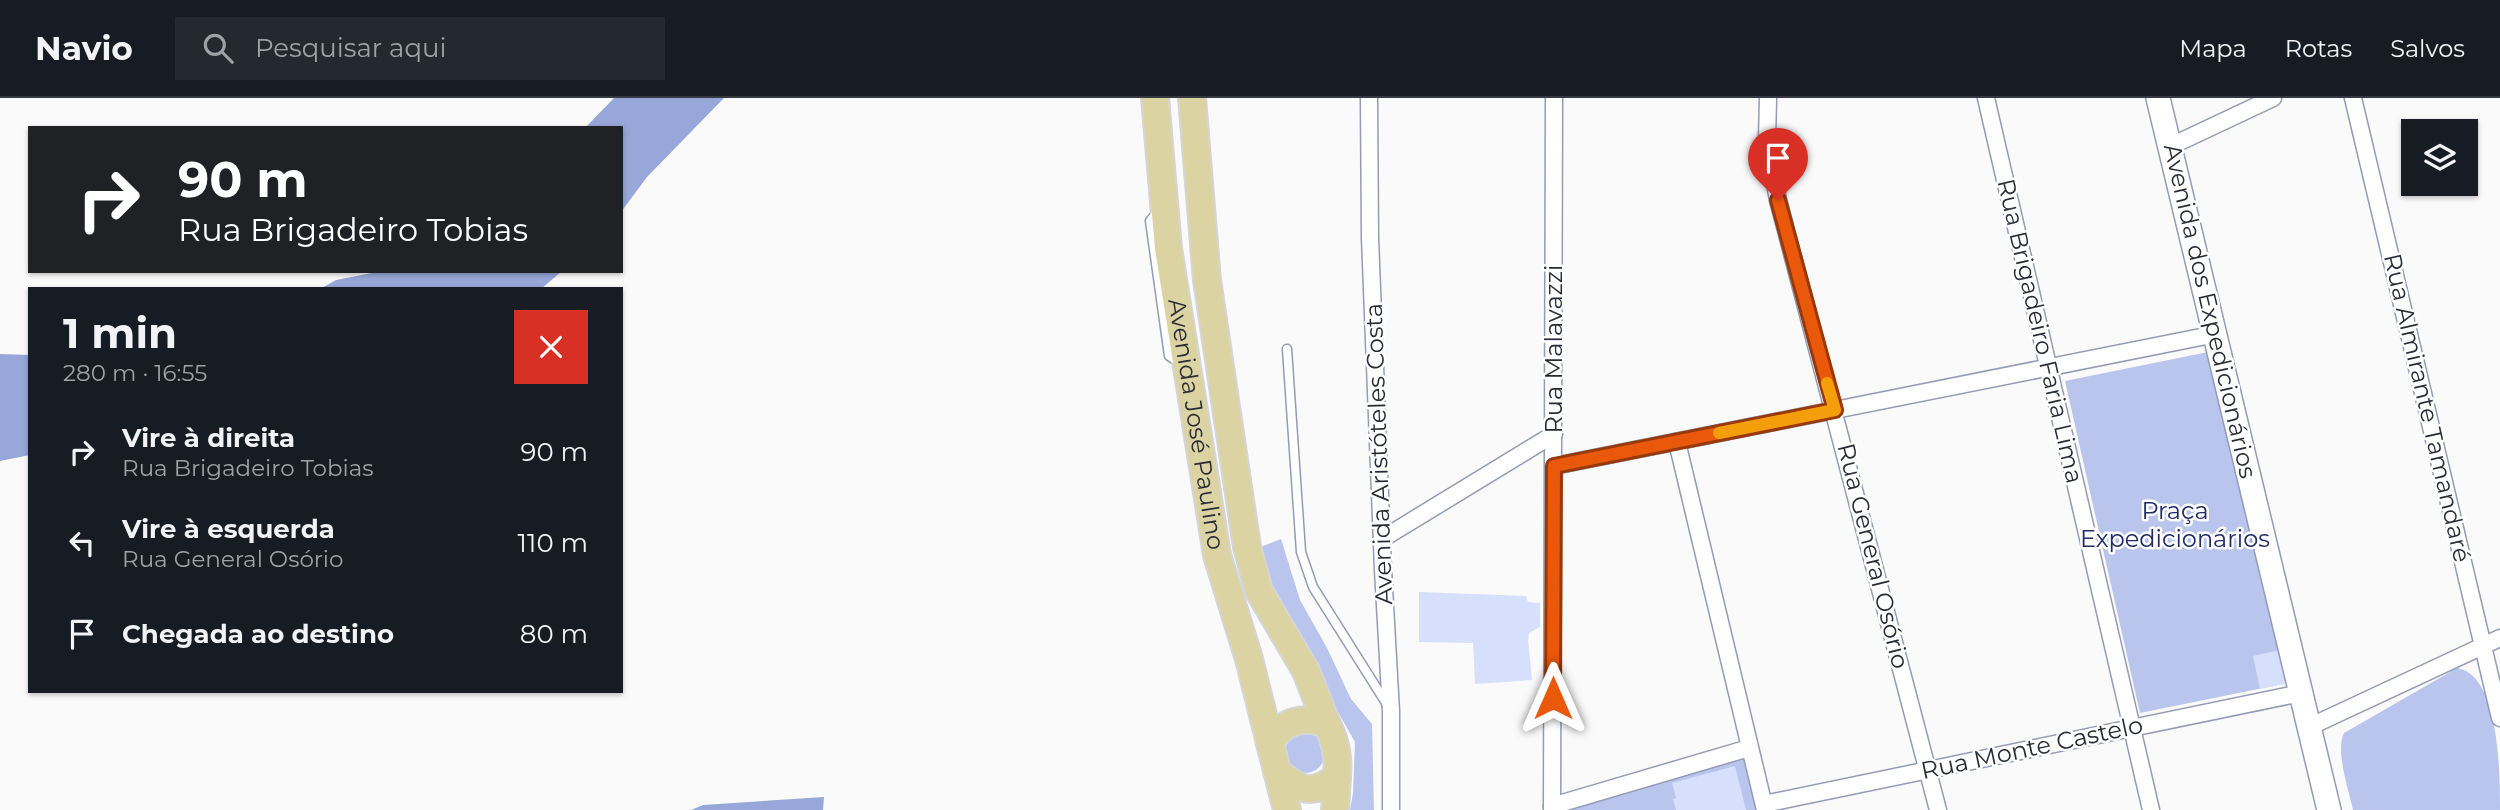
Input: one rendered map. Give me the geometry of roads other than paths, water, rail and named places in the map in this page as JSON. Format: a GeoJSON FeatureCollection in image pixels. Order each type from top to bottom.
{"type":"FeatureCollection","features":[{"type":"Feature","properties":{"kind":"main road","name":"Avenida José Paulino"},"geometry":{"type":"LineString","coordinates":[[1154,98],[1168,248],[1217,555],[1270,743]]}},
{"type":"Feature","properties":{"kind":"main road","name":"Avenida José Paulino"},"geometry":{"type":"LineString","coordinates":[[1192,98],[1207,280],[1244,522],[1259,591],[1306,671],[1326,722]]}},
{"type":"Feature","properties":{"kind":"main road"},"geometry":{"type":"LineString","coordinates":[[1335,810],[1338,761],[1334,737],[1326,722],[1310,719],[1286,724],[1276,732],[1270,743],[1284,808],[1309,790],[1324,786],[1337,776]]}},
{"type":"Feature","properties":{"kind":"main road"},"geometry":{"type":"LineString","coordinates":[[1277,772],[1297,787],[1309,790]]}},
{"type":"Feature","properties":{"kind":"street","name":"Avenida Aristóteles Costa"},"geometry":{"type":"LineString","coordinates":[[1369,98],[1370,238],[1391,711],[1391,810]]}},
{"type":"Feature","properties":{"kind":"street","name":"Rua Malavazzi"},"geometry":{"type":"LineString","coordinates":[[1552,808],[1554,98]]}},
{"type":"Feature","properties":{"kind":"street","name":"Rua General Osório"},"geometry":{"type":"LineString","coordinates":[[1768,98],[1767,140],[1778,200],[1938,810]]}},
{"type":"Feature","properties":{"kind":"street","name":"Rua Brigadeiro Faria Lima"},"geometry":{"type":"LineString","coordinates":[[1986,98],[2151,810]]}},
{"type":"Feature","properties":{"kind":"street","name":"Avenida dos Expedicionários"},"geometry":{"type":"LineString","coordinates":[[2158,98],[2329,810]]}},
{"type":"Feature","properties":{"kind":"street"},"geometry":{"type":"LineString","coordinates":[[2171,146],[2273,98]]}},
{"type":"Feature","properties":{"kind":"street","name":"Rua Almirante Tamandaré"},"geometry":{"type":"LineString","coordinates":[[2353,98],[2500,718]]}},
{"type":"Feature","properties":{"kind":"street"},"geometry":{"type":"LineString","coordinates":[[1554,466],[2216,334]]}},
{"type":"Feature","properties":{"kind":"street"},"geometry":{"type":"LineString","coordinates":[[1382,539],[1554,434]]}},
{"type":"Feature","properties":{"kind":"street"},"geometry":{"type":"LineString","coordinates":[[1676,442],[1765,807]]}},
{"type":"Feature","properties":{"kind":"street"},"geometry":{"type":"LineString","coordinates":[[2309,727],[2500,638]]}},
{"type":"Feature","properties":{"kind":"street","name":"Rua Monte Castelo"},"geometry":{"type":"LineString","coordinates":[[1765,807],[1928,770],[2301,693]]}},
{"type":"Feature","properties":{"kind":"street"},"geometry":{"type":"LineString","coordinates":[[1552,808],[1749,748]]}},
{"type":"Feature","properties":{"kind":"lane"},"geometry":{"type":"LineString","coordinates":[[1287,349],[1301,552],[1313,587],[1391,711]]}},
{"type":"Feature","properties":{"kind":"park label","name":"Praça Expedicionários"},"geometry":{"type":"Point","coordinates":[2175,525]}}]}
